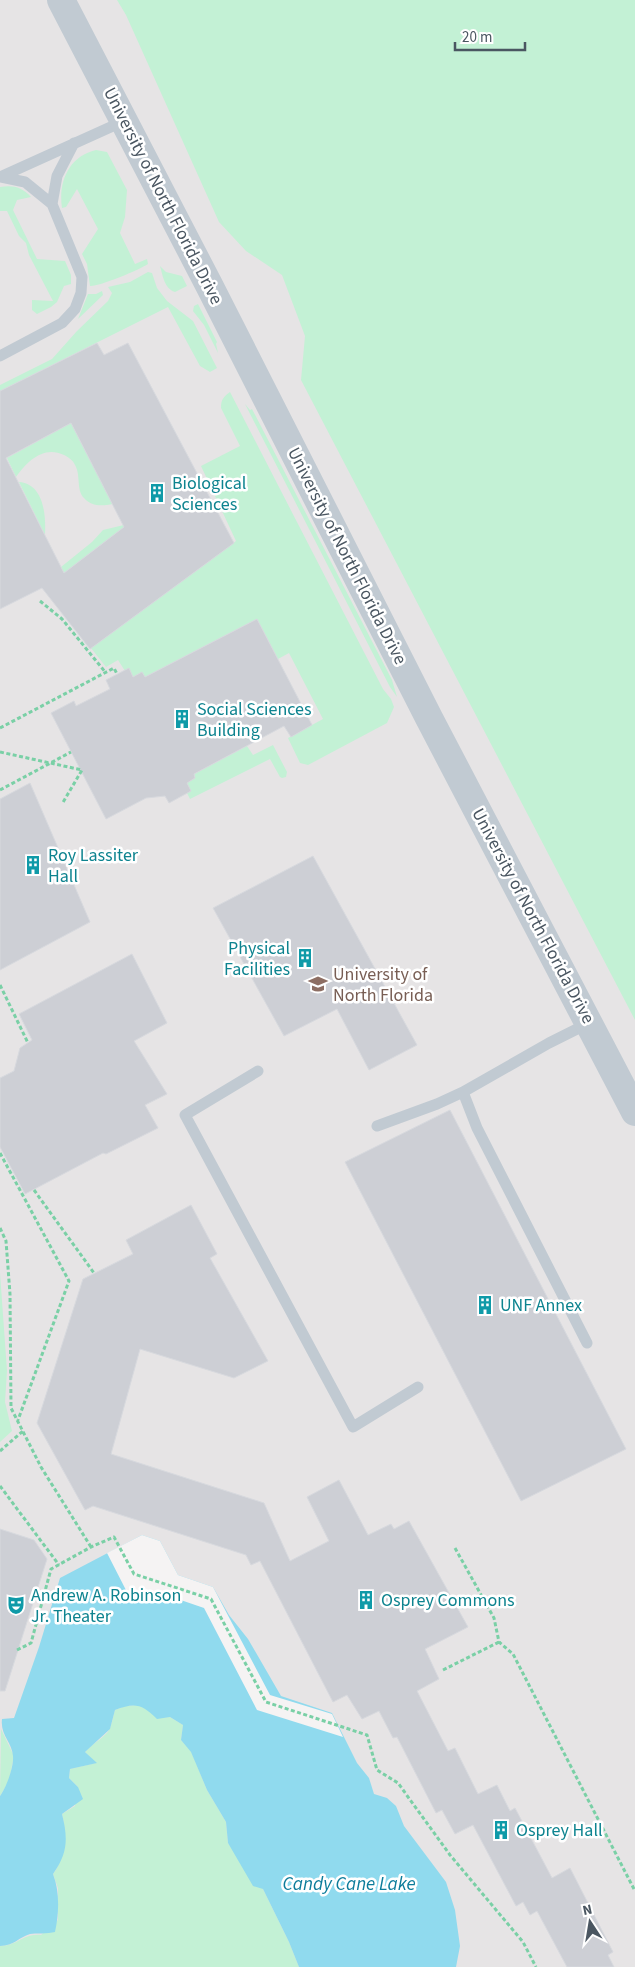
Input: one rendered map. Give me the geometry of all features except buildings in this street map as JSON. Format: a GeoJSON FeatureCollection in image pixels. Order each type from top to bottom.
{"type":"FeatureCollection","features":[{"type":"Feature","properties":{"kind":"street","name":"University of North Florida Drive"},"geometry":{"type":"LineString","coordinates":[[61,0],[433,726],[635,1112]]}},
{"type":"Feature","properties":{"kind":"lane"},"geometry":{"type":"LineString","coordinates":[[0,177],[124,121]]}},
{"type":"Feature","properties":{"kind":"lane"},"geometry":{"type":"LineString","coordinates":[[52,204],[57,176],[74,143]]}},
{"type":"Feature","properties":{"kind":"lane"},"geometry":{"type":"LineString","coordinates":[[0,177],[25,182],[52,204],[82,277],[81,293],[75,309],[62,323],[0,356]]}},
{"type":"Feature","properties":{"kind":"lane"},"geometry":{"type":"LineString","coordinates":[[377,1126],[437,1104],[463,1092],[549,1043],[589,1024]]}},
{"type":"Feature","properties":{"kind":"lane"},"geometry":{"type":"LineString","coordinates":[[258,1071],[185,1115],[352,1427],[418,1387]]}},
{"type":"Feature","properties":{"kind":"lane"},"geometry":{"type":"LineString","coordinates":[[463,1092],[477,1128],[587,1343]]}},
{"type":"Feature","properties":{"kind":"path"},"geometry":{"type":"LineString","coordinates":[[40,601],[62,619],[106,673]]}},
{"type":"Feature","properties":{"kind":"path"},"geometry":{"type":"LineString","coordinates":[[0,728],[114,668],[117,674]]}},
{"type":"Feature","properties":{"kind":"path"},"geometry":{"type":"LineString","coordinates":[[0,752],[82,770],[62,804]]}},
{"type":"Feature","properties":{"kind":"path"},"geometry":{"type":"LineString","coordinates":[[0,790],[72,752]]}},
{"type":"Feature","properties":{"kind":"path"},"geometry":{"type":"LineString","coordinates":[[0,985],[28,1043]]}},
{"type":"Feature","properties":{"kind":"path"},"geometry":{"type":"LineString","coordinates":[[0,1153],[68,1281],[18,1421]]}},
{"type":"Feature","properties":{"kind":"path"},"geometry":{"type":"LineString","coordinates":[[34,1190],[94,1273]]}},
{"type":"Feature","properties":{"kind":"path"},"geometry":{"type":"LineString","coordinates":[[0,1228],[6,1241],[10,1294],[11,1408],[41,1467],[90,1547]]}},
{"type":"Feature","properties":{"kind":"path"},"geometry":{"type":"LineString","coordinates":[[0,1451],[23,1431]]}},
{"type":"Feature","properties":{"kind":"path"},"geometry":{"type":"LineString","coordinates":[[0,1486],[59,1565]]}},
{"type":"Feature","properties":{"kind":"path"},"geometry":{"type":"LineString","coordinates":[[17,1650],[30,1643],[51,1569],[90,1547],[114,1537],[134,1574],[211,1599],[266,1702],[367,1735],[377,1770],[398,1783],[450,1855],[523,1942],[536,1967]]}},
{"type":"Feature","properties":{"kind":"path"},"geometry":{"type":"LineString","coordinates":[[455,1548],[494,1618],[499,1642],[513,1654],[635,1891]]}},
{"type":"Feature","properties":{"kind":"path"},"geometry":{"type":"LineString","coordinates":[[444,1670],[499,1642]]}},
{"type":"Feature","properties":{"kind":"shaded area","name":"University of North Florida"},"geometry":{"type":"Polygon","coordinates":[[[0,0],[635,0],[635,1967],[0,1967],[0,0]]]}},
{"type":"Feature","properties":{"kind":"green space"},"geometry":{"type":"Polygon","coordinates":[[[117,0],[635,0],[635,1020],[301,380],[305,336],[282,275],[246,251],[219,222],[126,15],[117,0]]]}},
{"type":"Feature","properties":{"kind":"green space"},"geometry":{"type":"Polygon","coordinates":[[[96,150],[107,152],[127,190],[125,217],[120,233],[135,264],[147,259],[148,264],[119,278],[90,286],[87,264],[82,254],[98,229],[77,189],[66,207],[62,208],[61,198],[64,180],[72,164],[87,153],[96,150]]]}},
{"type":"Feature","properties":{"kind":"green space"},"geometry":{"type":"Polygon","coordinates":[[[9,186],[17,188],[31,197],[17,200],[13,210],[37,259],[65,261],[71,275],[71,284],[64,286],[57,302],[37,314],[32,310],[32,300],[53,301],[29,255],[26,243],[19,236],[7,211],[0,211],[0,187],[9,186]]]}},
{"type":"Feature","properties":{"kind":"green space"},"geometry":{"type":"Polygon","coordinates":[[[160,266],[166,272],[182,276],[187,286],[175,292],[168,288],[160,266]]]}},
{"type":"Feature","properties":{"kind":"green space"},"geometry":{"type":"Polygon","coordinates":[[[148,272],[152,273],[157,288],[167,301],[193,321],[217,368],[210,372],[200,366],[168,307],[0,391],[0,385],[52,359],[108,301],[112,293],[108,287],[130,282],[148,272]]]}},
{"type":"Feature","properties":{"kind":"green space"},"geometry":{"type":"Polygon","coordinates":[[[102,291],[103,295],[78,319],[88,294],[96,294],[102,291]]]}},
{"type":"Feature","properties":{"kind":"green space"},"geometry":{"type":"Polygon","coordinates":[[[198,304],[217,342],[218,353],[204,325],[193,311],[194,306],[198,304]]]}},
{"type":"Feature","properties":{"kind":"green space"},"geometry":{"type":"Polygon","coordinates":[[[230,392],[394,707],[387,723],[308,765],[300,763],[288,738],[323,719],[289,653],[278,659],[257,619],[145,677],[133,677],[129,669],[125,671],[118,660],[106,667],[91,648],[236,541],[201,466],[240,446],[221,408],[223,399],[230,392]]]}},
{"type":"Feature","properties":{"kind":"green space"},"geometry":{"type":"Polygon","coordinates":[[[245,404],[250,410],[252,409],[392,680],[397,697],[390,687],[245,404]]]}},
{"type":"Feature","properties":{"kind":"green space"},"geometry":{"type":"Polygon","coordinates":[[[71,423],[113,504],[97,505],[87,501],[80,491],[78,473],[74,463],[57,452],[43,453],[37,456],[25,465],[16,477],[7,458],[71,423]]]}},
{"type":"Feature","properties":{"kind":"green space"},"geometry":{"type":"Polygon","coordinates":[[[19,482],[34,488],[42,502],[45,535],[19,482]]]}},
{"type":"Feature","properties":{"kind":"green space"},"geometry":{"type":"Polygon","coordinates":[[[128,524],[64,573],[61,567],[92,542],[103,530],[128,524]]]}},
{"type":"Feature","properties":{"kind":"green space"},"geometry":{"type":"Polygon","coordinates":[[[273,745],[287,772],[286,777],[280,777],[270,759],[190,799],[187,793],[191,791],[187,783],[195,778],[194,774],[247,746],[253,755],[273,745]]]}},
{"type":"Feature","properties":{"kind":"green space"},"geometry":{"type":"Polygon","coordinates":[[[0,1273],[7,1371],[5,1402],[12,1431],[0,1442],[0,1273]]]}},
{"type":"Feature","properties":{"kind":"green space"},"geometry":{"type":"Polygon","coordinates":[[[138,1705],[149,1710],[157,1718],[170,1717],[183,1725],[181,1740],[191,1751],[207,1790],[226,1822],[228,1843],[263,1889],[299,1967],[0,1967],[0,1946],[11,1944],[30,1936],[41,1935],[58,1920],[58,1888],[53,1874],[60,1861],[64,1845],[65,1837],[62,1814],[75,1806],[78,1787],[69,1778],[70,1769],[96,1763],[85,1752],[109,1730],[115,1710],[125,1706],[138,1705]]]}},
{"type":"Feature","properties":{"kind":"green space"},"geometry":{"type":"Polygon","coordinates":[[[1,1729],[14,1756],[9,1781],[0,1796],[1,1729]]]}},
{"type":"Feature","properties":{"kind":"water","name":"Candy Cane Lake"},"geometry":{"type":"Polygon","coordinates":[[[142,1535],[160,1541],[178,1575],[213,1587],[229,1615],[248,1639],[281,1696],[332,1713],[357,1763],[369,1778],[374,1794],[387,1798],[396,1806],[404,1826],[446,1882],[455,1910],[460,1946],[456,1967],[299,1967],[263,1889],[253,1886],[228,1843],[226,1822],[207,1790],[191,1752],[181,1740],[183,1725],[170,1717],[157,1719],[142,1707],[133,1705],[115,1710],[110,1729],[85,1752],[97,1763],[70,1769],[69,1778],[78,1787],[83,1799],[62,1814],[66,1838],[64,1852],[53,1874],[57,1888],[58,1903],[55,1932],[26,1935],[9,1945],[0,1946],[0,1796],[5,1788],[13,1761],[12,1751],[3,1730],[2,1719],[14,1718],[39,1647],[60,1578],[142,1535]]]}},
{"type":"Feature","properties":{"kind":"pier"},"geometry":{"type":"Polygon","coordinates":[[[142,1535],[160,1541],[178,1575],[213,1587],[270,1695],[332,1714],[343,1737],[257,1710],[204,1608],[169,1596],[155,1603],[129,1596],[107,1553],[142,1535]]]}},
{"type":"Feature","properties":{"kind":"place","name":"Biological Sciences"},"geometry":{"type":"Point","coordinates":[157,493]}},
{"type":"Feature","properties":{"kind":"place","name":"Social Sciences Building"},"geometry":{"type":"Point","coordinates":[182,719]}},
{"type":"Feature","properties":{"kind":"place","name":"Roy Lassiter Hall"},"geometry":{"type":"Point","coordinates":[33,865]}},
{"type":"Feature","properties":{"kind":"place","name":"Physical Facilities"},"geometry":{"type":"Point","coordinates":[305,958]}},
{"type":"Feature","properties":{"kind":"place","name":"University of North Florida"},"geometry":{"type":"Point","coordinates":[318,984]}},
{"type":"Feature","properties":{"kind":"place","name":"UNF Annex"},"geometry":{"type":"Point","coordinates":[485,1305]}},
{"type":"Feature","properties":{"kind":"place","name":"Osprey Commons"},"geometry":{"type":"Point","coordinates":[366,1600]}},
{"type":"Feature","properties":{"kind":"place","name":"Andrew A. Robinson Jr. Theater"},"geometry":{"type":"Point","coordinates":[16,1605]}},
{"type":"Feature","properties":{"kind":"place","name":"Osprey Hall"},"geometry":{"type":"Point","coordinates":[501,1830]}}]}
